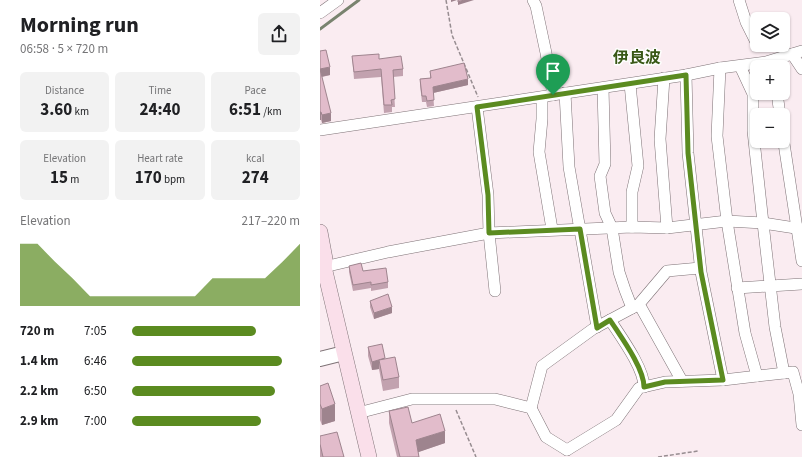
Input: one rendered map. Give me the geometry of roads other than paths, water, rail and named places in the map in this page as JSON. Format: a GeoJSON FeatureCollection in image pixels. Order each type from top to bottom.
{"type":"FeatureCollection","features":[{"type":"Feature","properties":{"kind":"main road"},"geometry":{"type":"LineString","coordinates":[[320,232],[325,259],[322,264],[369,457]]}},
{"type":"Feature","properties":{"kind":"street"},"geometry":{"type":"LineString","coordinates":[[320,13],[338,0]]}},
{"type":"Feature","properties":{"kind":"street"},"geometry":{"type":"LineString","coordinates":[[533,0],[536,6],[546,53],[548,96],[542,119],[539,152],[552,229]]}},
{"type":"Feature","properties":{"kind":"street"},"geometry":{"type":"LineString","coordinates":[[739,0],[750,30]]}},
{"type":"Feature","properties":{"kind":"street"},"geometry":{"type":"LineString","coordinates":[[778,60],[797,53],[802,70]]}},
{"type":"Feature","properties":{"kind":"street"},"geometry":{"type":"LineString","coordinates":[[320,130],[630,84],[720,68],[750,65]]}},
{"type":"Feature","properties":{"kind":"street"},"geometry":{"type":"LineString","coordinates":[[740,66],[754,94],[754,131],[775,327],[801,394],[802,425]]}},
{"type":"Feature","properties":{"kind":"street"},"geometry":{"type":"LineString","coordinates":[[720,68],[717,136],[727,221],[745,333],[757,376]]}},
{"type":"Feature","properties":{"kind":"street"},"geometry":{"type":"LineString","coordinates":[[686,75],[688,153],[700,268],[723,380]]}},
{"type":"Feature","properties":{"kind":"street"},"geometry":{"type":"LineString","coordinates":[[664,78],[660,139],[667,228]]}},
{"type":"Feature","properties":{"kind":"street"},"geometry":{"type":"LineString","coordinates":[[630,84],[638,166],[632,192],[632,227]]}},
{"type":"Feature","properties":{"kind":"street"},"geometry":{"type":"LineString","coordinates":[[603,88],[605,164],[600,176],[605,213],[612,228],[619,272],[625,290],[682,381]]}},
{"type":"Feature","properties":{"kind":"street"},"geometry":{"type":"LineString","coordinates":[[565,94],[569,167],[597,328]]}},
{"type":"Feature","properties":{"kind":"street"},"geometry":{"type":"LineString","coordinates":[[479,106],[488,195],[489,233],[495,291]]}},
{"type":"Feature","properties":{"kind":"street"},"geometry":{"type":"LineString","coordinates":[[785,148],[800,229],[802,261]]}},
{"type":"Feature","properties":{"kind":"street"},"geometry":{"type":"LineString","coordinates":[[322,264],[489,233],[552,229],[632,227],[667,228],[727,221],[763,223],[800,229]]}},
{"type":"Feature","properties":{"kind":"street"},"geometry":{"type":"LineString","coordinates":[[700,268],[667,271],[636,306],[597,328],[542,366],[531,408],[546,437],[568,454],[616,420],[640,388],[665,382],[723,380],[793,371]]}},
{"type":"Feature","properties":{"kind":"street"},"geometry":{"type":"LineString","coordinates":[[737,288],[802,284]]}},
{"type":"Feature","properties":{"kind":"street"},"geometry":{"type":"LineString","coordinates":[[610,320],[635,360],[644,379],[644,387]]}},
{"type":"Feature","properties":{"kind":"street"},"geometry":{"type":"LineString","coordinates":[[320,359],[344,353]]}},
{"type":"Feature","properties":{"kind":"street"},"geometry":{"type":"LineString","coordinates":[[358,413],[412,398],[495,399],[531,408]]}},
{"type":"Feature","properties":{"kind":"waterway"},"geometry":{"type":"LineString","coordinates":[[320,29],[359,0]]}},
{"type":"Feature","properties":{"kind":"district","name":"伊良波"},"geometry":{"type":"Point","coordinates":[637,57]}}]}
